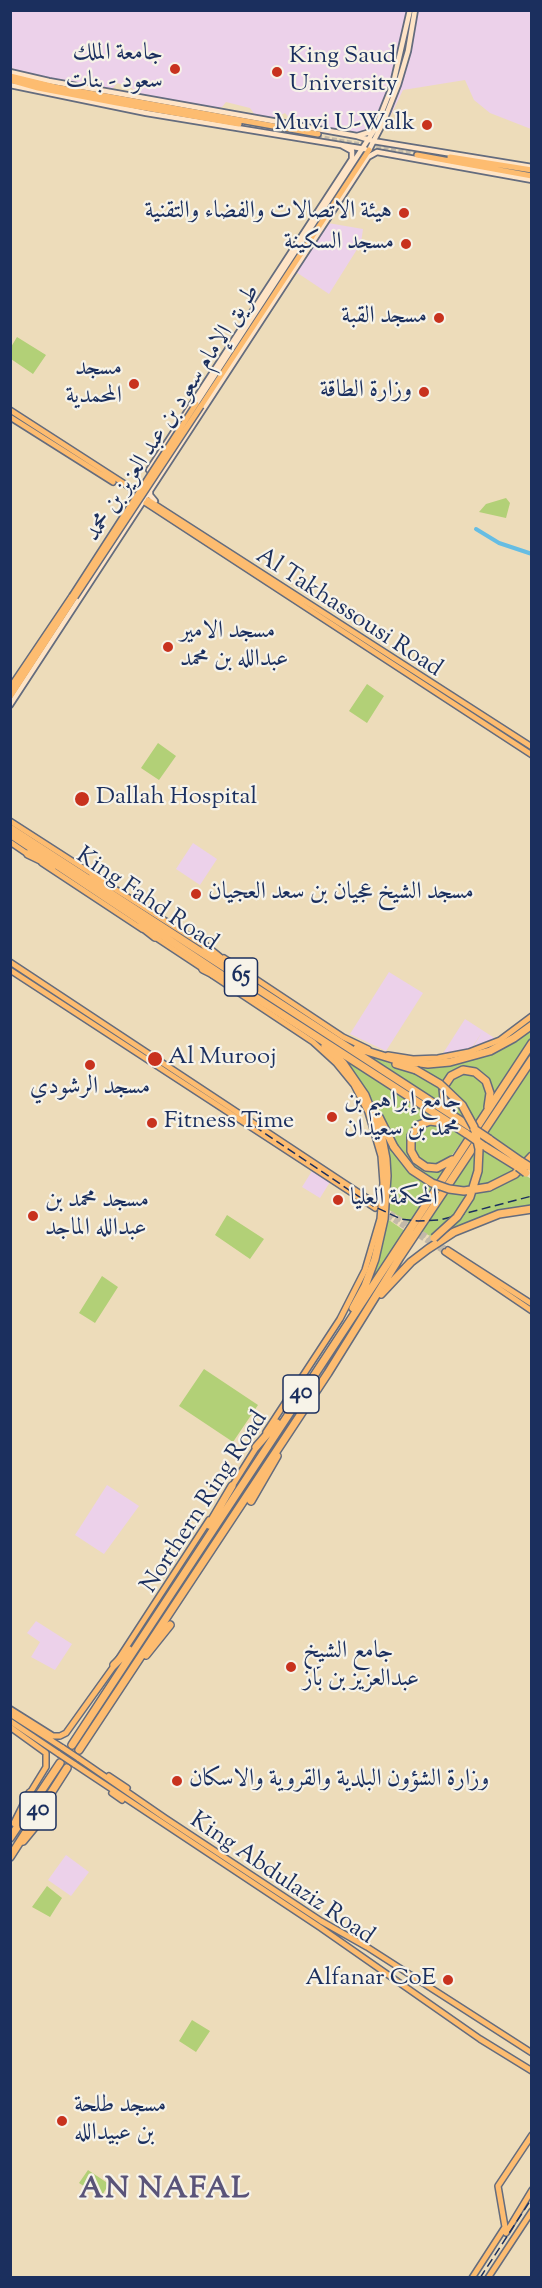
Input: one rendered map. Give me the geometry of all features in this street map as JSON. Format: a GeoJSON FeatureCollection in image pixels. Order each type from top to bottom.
{"type":"FeatureCollection","features":[{"type":"Feature","properties":{"kind":"highway","name":"King Fahd Road"},"geometry":{"type":"LineString","coordinates":[[10,828],[460,1120],[467,1131]]}},
{"type":"Feature","properties":{"kind":"highway","name":"King Fahd Road"},"geometry":{"type":"LineString","coordinates":[[10,834],[258,999],[530,1171]]}},
{"type":"Feature","properties":{"kind":"highway"},"geometry":{"type":"LineString","coordinates":[[46,851],[109,885]]}},
{"type":"Feature","properties":{"kind":"highway"},"geometry":{"type":"LineString","coordinates":[[28,854],[80,880]]}},
{"type":"Feature","properties":{"kind":"highway"},"geometry":{"type":"LineString","coordinates":[[109,900],[155,937]]}},
{"type":"Feature","properties":{"kind":"highway"},"geometry":{"type":"LineString","coordinates":[[205,946],[261,990]]}},
{"type":"Feature","properties":{"kind":"highway"},"geometry":{"type":"LineString","coordinates":[[203,969],[258,999]]}},
{"type":"Feature","properties":{"kind":"highway"},"geometry":{"type":"LineString","coordinates":[[312,1022],[363,1051],[416,1071],[440,1083],[462,1105],[474,1127],[479,1149],[478,1171],[470,1197],[457,1217],[396,1273],[363,1317]]}},
{"type":"Feature","properties":{"kind":"highway"},"geometry":{"type":"LineString","coordinates":[[363,1051],[415,1063],[450,1062],[490,1051],[514,1038],[531,1025]]}},
{"type":"Feature","properties":{"kind":"highway"},"geometry":{"type":"LineString","coordinates":[[305,1029],[343,1063],[365,1095],[394,1147],[412,1170],[432,1183],[464,1191],[489,1187],[515,1174],[531,1156]]}},
{"type":"Feature","properties":{"kind":"highway","name":"Northern Ring Road"},"geometry":{"type":"LineString","coordinates":[[72,1744],[531,1043]]}},
{"type":"Feature","properties":{"kind":"highway","name":"Northern Ring Road"},"geometry":{"type":"LineString","coordinates":[[78,1754],[531,1059]]}},
{"type":"Feature","properties":{"kind":"highway"},"geometry":{"type":"LineString","coordinates":[[460,1120],[447,1106],[443,1092],[448,1078],[458,1072],[475,1072],[486,1081],[490,1093],[487,1111]]}},
{"type":"Feature","properties":{"kind":"highway"},"geometry":{"type":"LineString","coordinates":[[328,1354],[365,1286],[375,1259],[384,1219],[387,1176],[385,1148],[365,1095]]}},
{"type":"Feature","properties":{"kind":"highway","name":"65"},"geometry":{"type":"LineString","coordinates":[[458,1154],[441,1167],[426,1167],[419,1163],[412,1154],[410,1139],[416,1128],[430,1121],[442,1122],[467,1131]]}},
{"type":"Feature","properties":{"kind":"highway"},"geometry":{"type":"LineString","coordinates":[[363,1317],[397,1276],[437,1242],[489,1218],[513,1211],[531,1209]]}},
{"type":"Feature","properties":{"kind":"highway"},"geometry":{"type":"LineString","coordinates":[[256,1447],[302,1394]]}},
{"type":"Feature","properties":{"kind":"highway"},"geometry":{"type":"LineString","coordinates":[[251,1501],[301,1412]]}},
{"type":"Feature","properties":{"kind":"highway"},"geometry":{"type":"LineString","coordinates":[[195,1554],[232,1486]]}},
{"type":"Feature","properties":{"kind":"highway"},"geometry":{"type":"LineString","coordinates":[[132,1669],[140,1664],[170,1624]]}},
{"type":"Feature","properties":{"kind":"highway"},"geometry":{"type":"LineString","coordinates":[[114,1665],[143,1635]]}},
{"type":"Feature","properties":{"kind":"highway","name":"40"},"geometry":{"type":"LineString","coordinates":[[10,1836],[60,1763]]}},
{"type":"Feature","properties":{"kind":"highway","name":"40"},"geometry":{"type":"LineString","coordinates":[[10,1857],[70,1766]]}},
{"type":"Feature","properties":{"kind":"highway"},"geometry":{"type":"LineString","coordinates":[[10,1836],[30,1793]]}},
{"type":"Feature","properties":{"kind":"highway"},"geometry":{"type":"LineString","coordinates":[[10,1857],[51,1808]]}},
{"type":"Feature","properties":{"kind":"main road"},"geometry":{"type":"LineString","coordinates":[[392,143],[383,136],[381,131],[403,50],[410,10]]}},
{"type":"Feature","properties":{"kind":"main road"},"geometry":{"type":"LineString","coordinates":[[366,149],[386,111],[408,51],[415,10]]}},
{"type":"Feature","properties":{"kind":"main road"},"geometry":{"type":"LineString","coordinates":[[10,78],[134,111],[317,135],[367,135],[375,129]]}},
{"type":"Feature","properties":{"kind":"main road"},"geometry":{"type":"LineString","coordinates":[[10,78],[94,90],[317,135],[352,151],[352,159],[149,470]]}},
{"type":"Feature","properties":{"kind":"main road"},"geometry":{"type":"LineString","coordinates":[[10,78],[317,135]]}},
{"type":"Feature","properties":{"kind":"main road"},"geometry":{"type":"LineString","coordinates":[[10,78],[38,88],[162,111],[317,135]]}},
{"type":"Feature","properties":{"kind":"main road"},"geometry":{"type":"LineString","coordinates":[[94,90],[115,98]]}},
{"type":"Feature","properties":{"kind":"main road"},"geometry":{"type":"LineString","coordinates":[[134,111],[162,111]]}},
{"type":"Feature","properties":{"kind":"main road"},"geometry":{"type":"LineString","coordinates":[[370,141],[383,123]]}},
{"type":"Feature","properties":{"kind":"main road"},"geometry":{"type":"LineString","coordinates":[[357,136],[370,141],[392,143],[418,153],[531,178]]}},
{"type":"Feature","properties":{"kind":"main road"},"geometry":{"type":"LineString","coordinates":[[342,145],[377,152],[418,153],[531,169]]}},
{"type":"Feature","properties":{"kind":"main road","name":"طريق الإمام سعود بن عبد العزيز بن محمد"},"geometry":{"type":"LineString","coordinates":[[216,379],[352,166],[366,149]]}},
{"type":"Feature","properties":{"kind":"main road","name":"طريق الإمام سعود بن عبد العزيز بن محمد"},"geometry":{"type":"LineString","coordinates":[[10,698],[198,405],[348,181],[366,149]]}},
{"type":"Feature","properties":{"kind":"main road"},"geometry":{"type":"LineString","coordinates":[[10,705],[367,159],[377,152]]}},
{"type":"Feature","properties":{"kind":"main road"},"geometry":{"type":"LineString","coordinates":[[337,180],[352,166]]}},
{"type":"Feature","properties":{"kind":"main road"},"geometry":{"type":"LineString","coordinates":[[331,214],[348,181]]}},
{"type":"Feature","properties":{"kind":"main road"},"geometry":{"type":"LineString","coordinates":[[245,322],[272,289]]}},
{"type":"Feature","properties":{"kind":"main road"},"geometry":{"type":"LineString","coordinates":[[216,379],[225,354]]}},
{"type":"Feature","properties":{"kind":"main road"},"geometry":{"type":"LineString","coordinates":[[216,379],[236,359]]}},
{"type":"Feature","properties":{"kind":"main road"},"geometry":{"type":"LineString","coordinates":[[10,410],[130,490],[10,417]]}},
{"type":"Feature","properties":{"kind":"main road"},"geometry":{"type":"LineString","coordinates":[[149,501],[150,489]]}},
{"type":"Feature","properties":{"kind":"main road","name":"Al Takhassousi Road"},"geometry":{"type":"LineString","coordinates":[[149,501],[531,747]]}},
{"type":"Feature","properties":{"kind":"main road","name":"Al Takhassousi Road"},"geometry":{"type":"LineString","coordinates":[[149,501],[531,755]]}},
{"type":"Feature","properties":{"kind":"main road"},"geometry":{"type":"LineString","coordinates":[[55,629],[89,587]]}},
{"type":"Feature","properties":{"kind":"main road","name":"طريق الإمام سعود بن عبد العزيز بن محمد"},"geometry":{"type":"LineString","coordinates":[[10,688],[74,597]]}},
{"type":"Feature","properties":{"kind":"main road"},"geometry":{"type":"LineString","coordinates":[[10,821],[343,1036],[386,1055],[413,1059],[438,1058],[462,1053],[500,1040],[531,1016]]}},
{"type":"Feature","properties":{"kind":"main road"},"geometry":{"type":"LineString","coordinates":[[10,842],[318,1046],[345,1073],[364,1104],[376,1134],[383,1183],[376,1236],[358,1286],[340,1319],[70,1729],[63,1735],[53,1736],[11,1718]]}},
{"type":"Feature","properties":{"kind":"main road"},"geometry":{"type":"LineString","coordinates":[[10,962],[376,1206],[10,970]]}},
{"type":"Feature","properties":{"kind":"main road"},"geometry":{"type":"LineString","coordinates":[[531,1304],[446,1251],[531,1311]]}},
{"type":"Feature","properties":{"kind":"main road"},"geometry":{"type":"LineString","coordinates":[[11,1718],[44,1750],[47,1756],[46,1767],[30,1793]]}},
{"type":"Feature","properties":{"kind":"main road","name":"King Abdulaziz Road"},"geometry":{"type":"LineString","coordinates":[[11,1718],[36,1730],[63,1748],[78,1754],[118,1790]]}},
{"type":"Feature","properties":{"kind":"main road","name":"King Abdulaziz Road"},"geometry":{"type":"LineString","coordinates":[[11,1718],[26,1732],[59,1754],[70,1766],[118,1790],[321,1924],[387,1974],[489,2045],[531,2070]]}},
{"type":"Feature","properties":{"kind":"main road"},"geometry":{"type":"LineString","coordinates":[[93,1768],[127,1788]]}},
{"type":"Feature","properties":{"kind":"main road"},"geometry":{"type":"LineString","coordinates":[[88,1773],[122,1800]]}},
{"type":"Feature","properties":{"kind":"main road","name":"King Abdulaziz Road"},"geometry":{"type":"LineString","coordinates":[[321,1924],[394,1965],[531,2053]]}},
{"type":"Feature","properties":{"kind":"main road"},"geometry":{"type":"LineString","coordinates":[[387,1974],[396,1974],[394,1965]]}},
{"type":"Feature","properties":{"kind":"main road"},"geometry":{"type":"LineString","coordinates":[[474,2277],[505,2227],[498,2187],[531,2135]]}},
{"type":"Feature","properties":{"kind":"main road"},"geometry":{"type":"LineString","coordinates":[[474,2277],[531,2190]]}},
{"type":"Feature","properties":{"kind":"main road"},"geometry":{"type":"LineString","coordinates":[[488,2277],[531,2211]]}},
{"type":"Feature","properties":{"kind":"shaded area","name":"King Saud University"},"geometry":{"type":"Polygon","coordinates":[[[10,11],[531,11],[531,129],[490,113],[474,100],[465,80],[403,90],[388,121],[383,123],[378,121],[371,131],[362,134],[296,122],[285,113],[274,118],[255,115],[250,108],[226,102],[222,107],[216,108],[138,94],[131,87],[117,83],[113,88],[106,89],[29,74],[11,67],[10,11]]]}},
{"type":"Feature","properties":{"kind":"shaded area"},"geometry":{"type":"Polygon","coordinates":[[[328,223],[363,229],[361,243],[329,294],[296,272],[328,223]]]}},
{"type":"Feature","properties":{"kind":"shaded area"},"geometry":{"type":"Polygon","coordinates":[[[193,843],[217,859],[200,885],[176,869],[193,843]]]}},
{"type":"Feature","properties":{"kind":"shaded area"},"geometry":{"type":"Polygon","coordinates":[[[389,972],[423,993],[386,1051],[350,1034],[389,972]]]}},
{"type":"Feature","properties":{"kind":"shaded area"},"geometry":{"type":"Polygon","coordinates":[[[465,1019],[496,1039],[472,1049],[482,1032],[471,1049],[442,1055],[465,1019]]]}},
{"type":"Feature","properties":{"kind":"shaded area"},"geometry":{"type":"Polygon","coordinates":[[[312,1171],[330,1182],[320,1198],[302,1187],[312,1171]]]}},
{"type":"Feature","properties":{"kind":"shaded area"},"geometry":{"type":"Polygon","coordinates":[[[107,1485],[139,1506],[104,1554],[75,1535],[107,1485]]]}},
{"type":"Feature","properties":{"kind":"shaded area"},"geometry":{"type":"Polygon","coordinates":[[[36,1621],[72,1644],[55,1670],[31,1657],[40,1642],[27,1633],[36,1621]]]}},
{"type":"Feature","properties":{"kind":"shaded area"},"geometry":{"type":"Polygon","coordinates":[[[66,1855],[89,1872],[71,1896],[48,1880],[66,1855]]]}},
{"type":"Feature","properties":{"kind":"green space"},"geometry":{"type":"Polygon","coordinates":[[[17,337],[46,355],[33,374],[11,359],[11,347],[17,337]]]}},
{"type":"Feature","properties":{"kind":"green space"},"geometry":{"type":"Polygon","coordinates":[[[506,498],[510,503],[506,518],[479,512],[486,504],[506,498]]]}},
{"type":"Feature","properties":{"kind":"green space"},"geometry":{"type":"Polygon","coordinates":[[[367,684],[384,696],[367,723],[349,711],[367,684]]]}},
{"type":"Feature","properties":{"kind":"green space"},"geometry":{"type":"Polygon","coordinates":[[[158,743],[176,756],[159,780],[141,768],[158,743]]]}},
{"type":"Feature","properties":{"kind":"green space"},"geometry":{"type":"Polygon","coordinates":[[[531,1027],[531,1039],[490,1103],[489,1082],[485,1075],[477,1070],[449,1076],[445,1109],[357,1051],[419,1074],[408,1065],[453,1064],[473,1060],[496,1051],[531,1027]]]}},
{"type":"Feature","properties":{"kind":"green space"},"geometry":{"type":"Polygon","coordinates":[[[332,1049],[439,1118],[429,1119],[408,1138],[418,1165],[446,1168],[410,1224],[388,1209],[389,1178],[383,1133],[395,1145],[367,1090],[332,1049]]]}},
{"type":"Feature","properties":{"kind":"green space"},"geometry":{"type":"Polygon","coordinates":[[[531,1061],[531,1151],[525,1161],[485,1133],[531,1061]]]}},
{"type":"Feature","properties":{"kind":"green space"},"geometry":{"type":"Polygon","coordinates":[[[462,1073],[478,1075],[488,1089],[486,1105],[473,1125],[451,1109],[446,1102],[446,1086],[449,1080],[462,1073]]]}},
{"type":"Feature","properties":{"kind":"green space"},"geometry":{"type":"Polygon","coordinates":[[[425,1124],[445,1125],[465,1137],[447,1162],[438,1166],[423,1164],[413,1150],[414,1136],[425,1124]]]}},
{"type":"Feature","properties":{"kind":"green space"},"geometry":{"type":"Polygon","coordinates":[[[476,1145],[516,1170],[491,1184],[467,1189],[450,1186],[476,1145]]]}},
{"type":"Feature","properties":{"kind":"green space"},"geometry":{"type":"Polygon","coordinates":[[[521,1172],[531,1179],[531,1207],[436,1240],[449,1229],[446,1226],[432,1237],[421,1231],[447,1190],[464,1193],[521,1172]]]}},
{"type":"Feature","properties":{"kind":"green space"},"geometry":{"type":"Polygon","coordinates":[[[227,1215],[264,1239],[250,1259],[215,1235],[227,1215]]]}},
{"type":"Feature","properties":{"kind":"green space"},"geometry":{"type":"Polygon","coordinates":[[[386,1218],[405,1231],[363,1295],[386,1218]]]}},
{"type":"Feature","properties":{"kind":"green space"},"geometry":{"type":"Polygon","coordinates":[[[102,1276],[118,1287],[95,1323],[79,1313],[102,1276]]]}},
{"type":"Feature","properties":{"kind":"green space"},"geometry":{"type":"Polygon","coordinates":[[[204,1369],[258,1405],[233,1442],[179,1406],[204,1369]]]}},
{"type":"Feature","properties":{"kind":"green space"},"geometry":{"type":"Polygon","coordinates":[[[47,1886],[62,1898],[50,1917],[32,1907],[47,1886]]]}},
{"type":"Feature","properties":{"kind":"green space"},"geometry":{"type":"Polygon","coordinates":[[[192,2020],[210,2031],[196,2052],[179,2041],[192,2020]]]}},
{"type":"Feature","properties":{"kind":"green space"},"geometry":{"type":"Polygon","coordinates":[[[88,2170],[109,2184],[101,2197],[79,2183],[88,2170]]]}},
{"type":"Feature","properties":{"kind":"waterway"},"geometry":{"type":"LineString","coordinates":[[476,529],[499,543],[532,554]]}},
{"type":"Feature","properties":{"kind":"tunnel"},"geometry":{"type":"LineString","coordinates":[[317,137],[417,155]]}},
{"type":"Feature","properties":{"kind":"tunnel"},"geometry":{"type":"LineString","coordinates":[[129,492],[140,499]]}},
{"type":"Feature","properties":{"kind":"tunnel"},"geometry":{"type":"LineString","coordinates":[[375,1208],[445,1252]]}},
{"type":"Feature","properties":{"kind":"tunnel"},"geometry":{"type":"LineString","coordinates":[[384,1209],[448,1250]]}},
{"type":"Feature","properties":{"kind":"railway"},"geometry":{"type":"LineString","coordinates":[[254,1126],[373,1206],[401,1219],[440,1220],[532,1196]]}},
{"type":"Feature","properties":{"kind":"railway"},"geometry":{"type":"LineString","coordinates":[[480,2278],[532,2198]]}},
{"type":"Feature","properties":{"kind":"place","name":"جامعة الملك سعود - بنات"},"geometry":{"type":"Point","coordinates":[175,69]}},
{"type":"Feature","properties":{"kind":"place","name":"King Saud University"},"geometry":{"type":"Point","coordinates":[277,72]}},
{"type":"Feature","properties":{"kind":"place","name":"Muvi U-Walk"},"geometry":{"type":"Point","coordinates":[427,125]}},
{"type":"Feature","properties":{"kind":"place","name":"هيئة الاتصالات والفضاء والتقنية"},"geometry":{"type":"Point","coordinates":[404,213]}},
{"type":"Feature","properties":{"kind":"place","name":"مسجد السكينة"},"geometry":{"type":"Point","coordinates":[406,244]}},
{"type":"Feature","properties":{"kind":"place","name":"مسجد القبة"},"geometry":{"type":"Point","coordinates":[439,318]}},
{"type":"Feature","properties":{"kind":"place","name":"مسجد المحمدية"},"geometry":{"type":"Point","coordinates":[134,384]}},
{"type":"Feature","properties":{"kind":"place","name":"وزارة الطاقة"},"geometry":{"type":"Point","coordinates":[424,392]}},
{"type":"Feature","properties":{"kind":"place","name":"مسجد الامير عبدالله بن محمد"},"geometry":{"type":"Point","coordinates":[168,647]}},
{"type":"Feature","properties":{"kind":"place","name":"Dallah Hospital"},"geometry":{"type":"Point","coordinates":[82,799]}},
{"type":"Feature","properties":{"kind":"place","name":"مسجد الشيخ عجيان بن سعد العجيان"},"geometry":{"type":"Point","coordinates":[196,894]}},
{"type":"Feature","properties":{"kind":"place","name":"Al Murooj"},"geometry":{"type":"Point","coordinates":[155,1059]}},
{"type":"Feature","properties":{"kind":"place","name":"مسجد الرشودي"},"geometry":{"type":"Point","coordinates":[90,1065]}},
{"type":"Feature","properties":{"kind":"place","name":"جامع إبراهيم بن محمد بن سعيدان"},"geometry":{"type":"Point","coordinates":[332,1117]}},
{"type":"Feature","properties":{"kind":"place","name":"Fitness Time"},"geometry":{"type":"Point","coordinates":[152,1123]}},
{"type":"Feature","properties":{"kind":"place","name":"المحكمة العليا"},"geometry":{"type":"Point","coordinates":[338,1200]}},
{"type":"Feature","properties":{"kind":"place","name":"مسجد محمد بن عبدالله الماجد"},"geometry":{"type":"Point","coordinates":[33,1216]}},
{"type":"Feature","properties":{"kind":"place","name":"جامع الشيخ عبدالعزيز بن باز"},"geometry":{"type":"Point","coordinates":[291,1667]}},
{"type":"Feature","properties":{"kind":"place","name":"وزارة الشؤون البلدية والقروية والاسكان"},"geometry":{"type":"Point","coordinates":[177,1781]}},
{"type":"Feature","properties":{"kind":"place","name":"Alfanar CoE"},"geometry":{"type":"Point","coordinates":[448,1980]}},
{"type":"Feature","properties":{"kind":"place","name":"مسجد طلحة بن عبيدالله"},"geometry":{"type":"Point","coordinates":[62,2121]}},
{"type":"Feature","properties":{"kind":"district","name":"AN NAFAL"},"geometry":{"type":"Point","coordinates":[165,2192]}}]}
